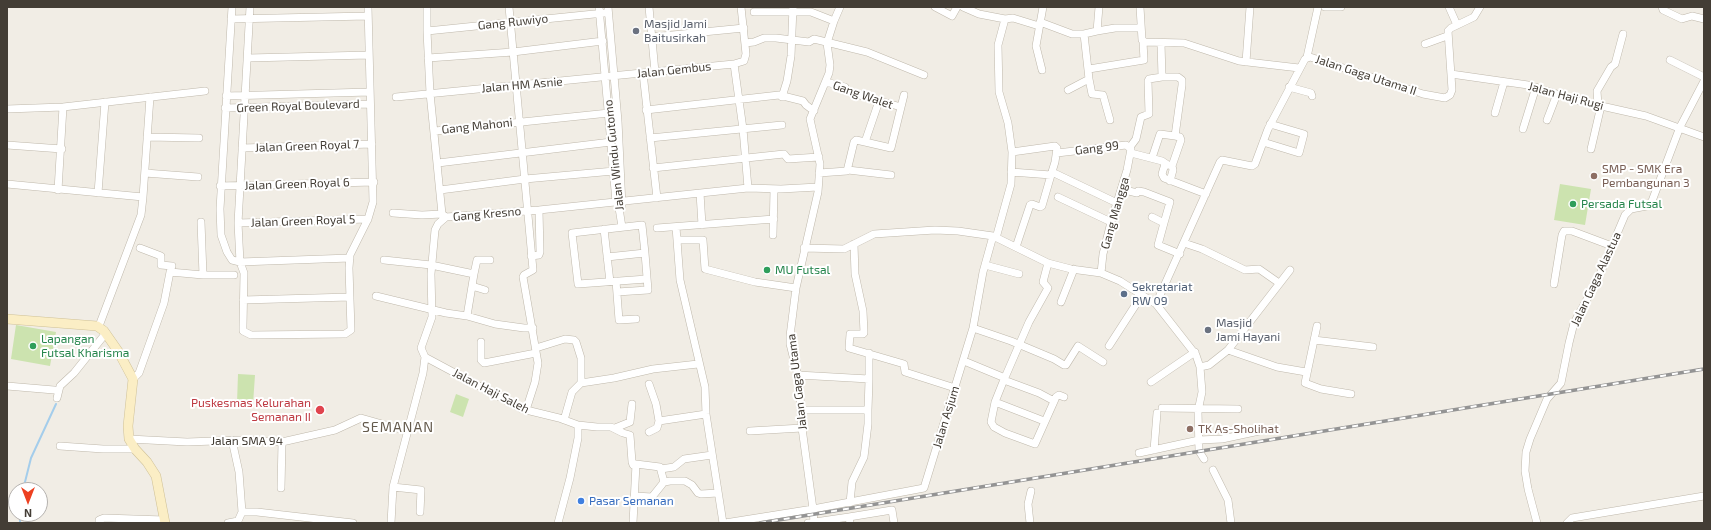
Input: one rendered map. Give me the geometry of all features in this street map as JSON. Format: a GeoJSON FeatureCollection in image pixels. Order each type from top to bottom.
{"type":"FeatureCollection","features":[{"type":"Feature","properties":{"kind":"street"},"geometry":{"type":"LineString","coordinates":[[232,7],[220,186],[221,235],[229,257],[232,260],[240,262],[350,258]]}},
{"type":"Feature","properties":{"kind":"street"},"geometry":{"type":"LineString","coordinates":[[250,7],[238,223],[240,262],[244,273],[243,331],[251,335],[345,334],[351,330],[350,258],[352,250],[368,220],[373,205],[374,182],[370,104],[368,7]]}},
{"type":"Feature","properties":{"kind":"street"},"geometry":{"type":"LineString","coordinates":[[391,523],[393,487],[424,373],[425,357],[421,348],[430,324],[432,309],[430,294],[431,265],[435,230],[444,216],[430,94],[427,7]]}},
{"type":"Feature","properties":{"kind":"street"},"geometry":{"type":"LineString","coordinates":[[509,7],[532,270],[523,277],[533,328],[537,373],[526,410]]}},
{"type":"Feature","properties":{"kind":"street"},"geometry":{"type":"LineString","coordinates":[[649,7],[655,72]]}},
{"type":"Feature","properties":{"kind":"street"},"geometry":{"type":"LineString","coordinates":[[741,7],[746,58],[740,63],[734,64],[743,129],[748,188]]}},
{"type":"Feature","properties":{"kind":"street","name":"Jalan Gaga Utama"},"geometry":{"type":"LineString","coordinates":[[812,523],[813,510],[802,428],[798,375],[790,344],[796,288],[818,187],[819,157],[811,122],[826,82],[830,65],[827,42],[840,7]]}},
{"type":"Feature","properties":{"kind":"street"},"geometry":{"type":"LineString","coordinates":[[935,7],[952,16],[957,7]]}},
{"type":"Feature","properties":{"kind":"street"},"geometry":{"type":"LineString","coordinates":[[963,7],[975,13],[1005,19],[1013,18],[1052,25],[1066,33],[1084,34],[1115,28],[1141,28]]}},
{"type":"Feature","properties":{"kind":"street"},"geometry":{"type":"LineString","coordinates":[[1042,70],[1036,46],[1043,7]]}},
{"type":"Feature","properties":{"kind":"street"},"geometry":{"type":"LineString","coordinates":[[1097,31],[1099,7]]}},
{"type":"Feature","properties":{"kind":"street"},"geometry":{"type":"LineString","coordinates":[[1089,68],[1144,60],[1140,7]]}},
{"type":"Feature","properties":{"kind":"street"},"geometry":{"type":"LineString","coordinates":[[1246,62],[1250,7]]}},
{"type":"Feature","properties":{"kind":"street"},"geometry":{"type":"LineString","coordinates":[[1307,57],[1318,7]]}},
{"type":"Feature","properties":{"kind":"street"},"geometry":{"type":"LineString","coordinates":[[1325,7],[1341,7]]}},
{"type":"Feature","properties":{"kind":"street"},"geometry":{"type":"LineString","coordinates":[[1449,7],[1457,25]]}},
{"type":"Feature","properties":{"kind":"street"},"geometry":{"type":"LineString","coordinates":[[1451,74],[1447,36],[1449,29],[1474,17],[1480,7]]}},
{"type":"Feature","properties":{"kind":"street"},"geometry":{"type":"LineString","coordinates":[[1662,7],[1663,10],[1682,19],[1692,16],[1704,19]]}},
{"type":"Feature","properties":{"kind":"street"},"geometry":{"type":"LineString","coordinates":[[754,12],[793,9],[817,14],[834,21]]}},
{"type":"Feature","properties":{"kind":"street"},"geometry":{"type":"LineString","coordinates":[[782,97],[787,81],[792,40],[793,9]]}},
{"type":"Feature","properties":{"kind":"street","name":"Jalan Windu Gutomo"},"geometry":{"type":"LineString","coordinates":[[599,10],[614,171],[620,202]]}},
{"type":"Feature","properties":{"kind":"street","name":"Gang Ruwiyo"},"geometry":{"type":"LineString","coordinates":[[427,31],[608,10]]}},
{"type":"Feature","properties":{"kind":"street","name":"Jalan Windu Gutomo"},"geometry":{"type":"LineString","coordinates":[[608,10],[618,121],[619,208],[622,227]]}},
{"type":"Feature","properties":{"kind":"street"},"geometry":{"type":"LineString","coordinates":[[231,19],[368,16]]}},
{"type":"Feature","properties":{"kind":"street","name":"Jalan Asjum"},"geometry":{"type":"LineString","coordinates":[[813,510],[924,488],[954,388],[964,361],[973,328],[985,265],[1011,189],[1012,152],[1008,123],[999,92],[998,45],[1005,19]]}},
{"type":"Feature","properties":{"kind":"street"},"geometry":{"type":"LineString","coordinates":[[652,37],[744,28]]}},
{"type":"Feature","properties":{"kind":"street"},"geometry":{"type":"LineString","coordinates":[[1084,34],[1092,94],[1103,95],[1110,120]]}},
{"type":"Feature","properties":{"kind":"street"},"geometry":{"type":"LineString","coordinates":[[1591,149],[1600,105],[1597,91],[1612,66],[1615,64],[1623,34]]}},
{"type":"Feature","properties":{"kind":"street"},"geometry":{"type":"LineString","coordinates":[[1425,44],[1447,36]]}},
{"type":"Feature","properties":{"kind":"street"},"geometry":{"type":"LineString","coordinates":[[745,43],[754,42],[764,38],[809,42],[814,39],[867,52],[924,75]]}},
{"type":"Feature","properties":{"kind":"street"},"geometry":{"type":"LineString","coordinates":[[428,58],[513,52],[603,41]]}},
{"type":"Feature","properties":{"kind":"street"},"geometry":{"type":"LineString","coordinates":[[1143,42],[1184,43],[1219,55],[1246,62],[1299,68]]}},
{"type":"Feature","properties":{"kind":"street"},"geometry":{"type":"LineString","coordinates":[[1161,43],[1162,77],[1178,77],[1182,80],[1175,136]]}},
{"type":"Feature","properties":{"kind":"street"},"geometry":{"type":"LineString","coordinates":[[248,58],[369,55]]}},
{"type":"Feature","properties":{"kind":"street","name":"Jalan Gaga Utama II"},"geometry":{"type":"LineString","coordinates":[[1156,304],[1222,160],[1252,166],[1255,164],[1270,124],[1303,60],[1307,57],[1443,99],[1447,98],[1451,92],[1451,74]]}},
{"type":"Feature","properties":{"kind":"street"},"geometry":{"type":"LineString","coordinates":[[1670,60],[1704,77]]}},
{"type":"Feature","properties":{"kind":"street","name":"Jalan Gembus"},"geometry":{"type":"LineString","coordinates":[[614,77],[734,64]]}},
{"type":"Feature","properties":{"kind":"street"},"geometry":{"type":"LineString","coordinates":[[643,73],[656,198]]}},
{"type":"Feature","properties":{"kind":"street","name":"Jalan Haji Rugi"},"geometry":{"type":"LineString","coordinates":[[1451,74],[1536,88],[1600,105],[1627,110],[1680,127],[1704,137]]}},
{"type":"Feature","properties":{"kind":"street","name":"Jalan HM Asnie"},"geometry":{"type":"LineString","coordinates":[[396,97],[614,77]]}},
{"type":"Feature","properties":{"kind":"street","name":"Gang Mangga"},"geometry":{"type":"LineString","coordinates":[[1101,273],[1103,254],[1110,222],[1121,189],[1130,150],[1136,139],[1141,117],[1149,114],[1148,81],[1149,79],[1162,77]]}},
{"type":"Feature","properties":{"kind":"street"},"geometry":{"type":"LineString","coordinates":[[1068,90],[1089,79]]}},
{"type":"Feature","properties":{"kind":"street","name":"Jalan Gaga Alastua"},"geometry":{"type":"LineString","coordinates":[[1536,523],[1528,489],[1525,465],[1530,439],[1547,399],[1562,381],[1574,323],[1597,281],[1627,212],[1634,208],[1647,206],[1652,201],[1680,127],[1704,81]]}},
{"type":"Feature","properties":{"kind":"street","name":"Gang Walet"},"geometry":{"type":"LineString","coordinates":[[826,82],[845,88],[845,91],[901,107]]}},
{"type":"Feature","properties":{"kind":"street"},"geometry":{"type":"LineString","coordinates":[[1495,113],[1504,82]]}},
{"type":"Feature","properties":{"kind":"street"},"geometry":{"type":"LineString","coordinates":[[1289,87],[1311,93],[1312,96]]}},
{"type":"Feature","properties":{"kind":"street"},"geometry":{"type":"LineString","coordinates":[[1523,129],[1536,88]]}},
{"type":"Feature","properties":{"kind":"street"},"geometry":{"type":"LineString","coordinates":[[7,109],[63,107],[205,91]]}},
{"type":"Feature","properties":{"kind":"street","name":"Green Royal Boulevard"},"geometry":{"type":"LineString","coordinates":[[226,96],[370,92]]}},
{"type":"Feature","properties":{"kind":"street"},"geometry":{"type":"LineString","coordinates":[[1547,120],[1557,94]]}},
{"type":"Feature","properties":{"kind":"street"},"geometry":{"type":"LineString","coordinates":[[646,110],[739,98],[770,97],[778,95],[803,101],[814,112]]}},
{"type":"Feature","properties":{"kind":"street"},"geometry":{"type":"LineString","coordinates":[[848,170],[854,142],[856,140],[891,148],[904,95]]}},
{"type":"Feature","properties":{"kind":"street"},"geometry":{"type":"LineString","coordinates":[[57,398],[60,386],[74,373],[102,329],[141,215],[150,97]]}},
{"type":"Feature","properties":{"kind":"street"},"geometry":{"type":"LineString","coordinates":[[865,142],[879,101]]}},
{"type":"Feature","properties":{"kind":"street"},"geometry":{"type":"LineString","coordinates":[[98,193],[105,102]]}},
{"type":"Feature","properties":{"kind":"street","name":"Green Royal Boulevard"},"geometry":{"type":"LineString","coordinates":[[225,108],[370,104]]}},
{"type":"Feature","properties":{"kind":"street"},"geometry":{"type":"LineString","coordinates":[[58,190],[62,149],[63,107]]}},
{"type":"Feature","properties":{"kind":"street","name":"Gang Mahoni"},"geometry":{"type":"LineString","coordinates":[[435,131],[609,113]]}},
{"type":"Feature","properties":{"kind":"street"},"geometry":{"type":"LineString","coordinates":[[610,122],[618,121]]}},
{"type":"Feature","properties":{"kind":"street"},"geometry":{"type":"LineString","coordinates":[[1263,142],[1298,153],[1304,134],[1270,124]]}},
{"type":"Feature","properties":{"kind":"street"},"geometry":{"type":"LineString","coordinates":[[650,138],[782,125]]}},
{"type":"Feature","properties":{"kind":"street"},"geometry":{"type":"LineString","coordinates":[[1152,158],[1160,134],[1180,137],[1181,140],[1172,166],[1173,170],[1170,181]]}},
{"type":"Feature","properties":{"kind":"street"},"geometry":{"type":"LineString","coordinates":[[147,137],[199,138]]}},
{"type":"Feature","properties":{"kind":"street"},"geometry":{"type":"LineString","coordinates":[[438,163],[611,142]]}},
{"type":"Feature","properties":{"kind":"street","name":"Jalan Green Royal 7"},"geometry":{"type":"LineString","coordinates":[[242,148],[372,144]]}},
{"type":"Feature","properties":{"kind":"street"},"geometry":{"type":"LineString","coordinates":[[7,145],[62,149]]}},
{"type":"Feature","properties":{"kind":"street","name":"Gang 99"},"geometry":{"type":"LineString","coordinates":[[1056,153],[1126,145],[1130,150],[1172,166]]}},
{"type":"Feature","properties":{"kind":"street"},"geometry":{"type":"LineString","coordinates":[[1012,152],[1055,146],[1057,148],[1052,174],[1042,206],[1040,207],[1030,204],[1016,247]]}},
{"type":"Feature","properties":{"kind":"street"},"geometry":{"type":"LineString","coordinates":[[653,168],[784,154],[788,160],[819,157]]}},
{"type":"Feature","properties":{"kind":"street"},"geometry":{"type":"LineString","coordinates":[[1165,164],[1162,176],[1170,181],[1206,194]]}},
{"type":"Feature","properties":{"kind":"street"},"geometry":{"type":"LineString","coordinates":[[819,173],[845,172],[848,170],[891,175]]}},
{"type":"Feature","properties":{"kind":"street"},"geometry":{"type":"LineString","coordinates":[[440,190],[525,179],[614,171]]}},
{"type":"Feature","properties":{"kind":"street"},"geometry":{"type":"LineString","coordinates":[[1011,172],[1052,174],[1117,203]]}},
{"type":"Feature","properties":{"kind":"street"},"geometry":{"type":"LineString","coordinates":[[145,173],[198,177]]}},
{"type":"Feature","properties":{"kind":"street","name":"Jalan Green Royal 6"},"geometry":{"type":"LineString","coordinates":[[220,186],[374,182]]}},
{"type":"Feature","properties":{"kind":"street"},"geometry":{"type":"LineString","coordinates":[[7,184],[143,198]]}},
{"type":"Feature","properties":{"kind":"street","name":"Gang Kresno"},"geometry":{"type":"LineString","coordinates":[[393,213],[444,216],[528,211],[748,188],[774,189],[818,187]]}},
{"type":"Feature","properties":{"kind":"street"},"geometry":{"type":"LineString","coordinates":[[773,235],[774,189]]}},
{"type":"Feature","properties":{"kind":"street"},"geometry":{"type":"LineString","coordinates":[[1121,189],[1137,193],[1138,191],[1144,192],[1170,202],[1158,245],[1180,254]]}},
{"type":"Feature","properties":{"kind":"street"},"geometry":{"type":"LineString","coordinates":[[700,193],[702,225]]}},
{"type":"Feature","properties":{"kind":"street"},"geometry":{"type":"LineString","coordinates":[[1058,197],[1110,222]]}},
{"type":"Feature","properties":{"kind":"street"},"geometry":{"type":"LineString","coordinates":[[531,256],[539,255],[540,252],[539,210]]}},
{"type":"Feature","properties":{"kind":"street"},"geometry":{"type":"LineString","coordinates":[[1152,217],[1164,223]]}},
{"type":"Feature","properties":{"kind":"street"},"geometry":{"type":"LineString","coordinates":[[656,228],[774,219]]}},
{"type":"Feature","properties":{"kind":"street","name":"Jalan Green Royal 5"},"geometry":{"type":"LineString","coordinates":[[238,223],[368,220]]}},
{"type":"Feature","properties":{"kind":"street"},"geometry":{"type":"LineString","coordinates":[[201,222],[203,275]]}},
{"type":"Feature","properties":{"kind":"street"},"geometry":{"type":"LineString","coordinates":[[617,292],[648,290],[645,253],[642,225],[572,233],[578,284],[647,279]]}},
{"type":"Feature","properties":{"kind":"street"},"geometry":{"type":"LineString","coordinates":[[676,227],[680,280],[698,364],[705,387],[706,414],[724,523],[813,510]]}},
{"type":"Feature","properties":{"kind":"street"},"geometry":{"type":"LineString","coordinates":[[604,229],[607,257],[617,292],[619,320],[636,319]]}},
{"type":"Feature","properties":{"kind":"street"},"geometry":{"type":"LineString","coordinates":[[804,248],[844,249],[874,234],[958,231],[994,237],[1048,263],[1074,270],[1101,273],[1120,281],[1156,304],[1195,352],[1200,367],[1202,392],[1199,408],[1199,451],[1204,459]]}},
{"type":"Feature","properties":{"kind":"street"},"geometry":{"type":"LineString","coordinates":[[1554,284],[1562,235],[1564,231],[1572,231],[1612,246]]}},
{"type":"Feature","properties":{"kind":"street"},"geometry":{"type":"LineString","coordinates":[[678,240],[703,240],[705,269],[749,281],[796,288]]}},
{"type":"Feature","properties":{"kind":"street"},"geometry":{"type":"LineString","coordinates":[[1184,243],[1202,249],[1245,270],[1259,270],[1279,283]]}},
{"type":"Feature","properties":{"kind":"street"},"geometry":{"type":"LineString","coordinates":[[854,244],[855,274],[863,310],[864,333],[850,334],[848,347],[904,364],[905,372],[954,388]]}},
{"type":"Feature","properties":{"kind":"street"},"geometry":{"type":"LineString","coordinates":[[133,379],[139,373],[164,303],[172,266],[161,265],[161,256],[140,248]]}},
{"type":"Feature","properties":{"kind":"street"},"geometry":{"type":"LineString","coordinates":[[607,257],[645,253]]}},
{"type":"Feature","properties":{"kind":"street"},"geometry":{"type":"LineString","coordinates":[[384,260],[431,265],[474,274]]}},
{"type":"Feature","properties":{"kind":"street"},"geometry":{"type":"LineString","coordinates":[[467,316],[477,260],[490,260]]}},
{"type":"Feature","properties":{"kind":"street"},"geometry":{"type":"LineString","coordinates":[[1048,263],[1043,282],[1048,288],[1029,322],[1019,344],[995,402],[991,419],[994,427],[1019,439],[1035,444],[1044,420],[1057,396],[1064,398]]}},
{"type":"Feature","properties":{"kind":"street"},"geometry":{"type":"LineString","coordinates":[[985,265],[1019,274]]}},
{"type":"Feature","properties":{"kind":"street"},"geometry":{"type":"LineString","coordinates":[[1061,302],[1074,270]]}},
{"type":"Feature","properties":{"kind":"street"},"geometry":{"type":"LineString","coordinates":[[1200,367],[1209,365],[1228,350],[1290,270]]}},
{"type":"Feature","properties":{"kind":"street"},"geometry":{"type":"LineString","coordinates":[[170,272],[203,275],[234,275]]}},
{"type":"Feature","properties":{"kind":"street"},"geometry":{"type":"LineString","coordinates":[[472,286],[485,290]]}},
{"type":"Feature","properties":{"kind":"street"},"geometry":{"type":"LineString","coordinates":[[1109,346],[1142,295]]}},
{"type":"Feature","properties":{"kind":"street"},"geometry":{"type":"LineString","coordinates":[[376,296],[467,316],[495,324],[533,328]]}},
{"type":"Feature","properties":{"kind":"street"},"geometry":{"type":"LineString","coordinates":[[243,300],[350,297]]}},
{"type":"Feature","properties":{"kind":"street"},"geometry":{"type":"LineString","coordinates":[[7,319],[102,329],[118,351],[133,379],[128,426],[130,439],[134,449],[147,462],[156,476],[164,521],[104,518],[99,520],[99,523]]}},
{"type":"Feature","properties":{"kind":"street"},"geometry":{"type":"LineString","coordinates":[[1317,326],[1304,382],[1321,389],[1350,394]]}},
{"type":"Feature","properties":{"kind":"street"},"geometry":{"type":"LineString","coordinates":[[973,328],[1019,344],[1054,359],[1064,365],[1066,365],[1078,346],[1103,362]]}},
{"type":"Feature","properties":{"kind":"street"},"geometry":{"type":"LineString","coordinates":[[481,342],[481,360],[484,363],[536,350],[565,339],[574,340],[581,358],[580,383],[572,392],[564,420]]}},
{"type":"Feature","properties":{"kind":"street"},"geometry":{"type":"LineString","coordinates":[[1314,340],[1373,347]]}},
{"type":"Feature","properties":{"kind":"street"},"geometry":{"type":"LineString","coordinates":[[1228,350],[1239,356],[1277,367],[1306,372]]}},
{"type":"Feature","properties":{"kind":"street"},"geometry":{"type":"LineString","coordinates":[[1151,382],[1195,352]]}},
{"type":"Feature","properties":{"kind":"street"},"geometry":{"type":"LineString","coordinates":[[850,503],[852,482],[864,457],[868,424],[869,353]]}},
{"type":"Feature","properties":{"kind":"street","name":"Jalan Haji Saleh"},"geometry":{"type":"LineString","coordinates":[[425,357],[526,410],[578,425],[615,428]]}},
{"type":"Feature","properties":{"kind":"street"},"geometry":{"type":"LineString","coordinates":[[964,361],[1039,393],[1054,401]]}},
{"type":"Feature","properties":{"kind":"street"},"geometry":{"type":"LineString","coordinates":[[580,383],[614,378],[653,369],[698,364]]}},
{"type":"Feature","properties":{"kind":"street"},"geometry":{"type":"LineString","coordinates":[[798,375],[869,379]]}},
{"type":"Feature","properties":{"kind":"street"},"geometry":{"type":"LineString","coordinates":[[649,384],[656,404],[659,421],[656,428],[649,432]]}},
{"type":"Feature","properties":{"kind":"street"},"geometry":{"type":"LineString","coordinates":[[7,386],[54,390]]}},
{"type":"Feature","properties":{"kind":"street"},"geometry":{"type":"LineString","coordinates":[[995,402],[1044,420]]}},
{"type":"Feature","properties":{"kind":"street"},"geometry":{"type":"LineString","coordinates":[[615,428],[630,422],[632,404]]}},
{"type":"Feature","properties":{"kind":"street"},"geometry":{"type":"LineString","coordinates":[[1154,450],[1160,411],[1199,408],[1238,409]]}},
{"type":"Feature","properties":{"kind":"street"},"geometry":{"type":"LineString","coordinates":[[801,410],[868,410]]}},
{"type":"Feature","properties":{"kind":"street"},"geometry":{"type":"LineString","coordinates":[[659,421],[706,414]]}},
{"type":"Feature","properties":{"kind":"street","name":"Jalan SMA 94"},"geometry":{"type":"LineString","coordinates":[[130,439],[187,442],[232,440],[282,442],[335,430],[361,418],[407,431]]}},
{"type":"Feature","properties":{"kind":"street"},"geometry":{"type":"LineString","coordinates":[[558,523],[572,471],[578,438],[578,425]]}},
{"type":"Feature","properties":{"kind":"street"},"geometry":{"type":"LineString","coordinates":[[615,428],[630,435],[633,465],[658,466],[661,469],[674,467],[684,459],[712,455]]}},
{"type":"Feature","properties":{"kind":"street"},"geometry":{"type":"LineString","coordinates":[[750,431],[802,428]]}},
{"type":"Feature","properties":{"kind":"street"},"geometry":{"type":"LineString","coordinates":[[1139,453],[1199,440],[1222,439],[1264,430]]}},
{"type":"Feature","properties":{"kind":"street"},"geometry":{"type":"LineString","coordinates":[[228,523],[238,521],[242,512],[239,472],[232,440]]}},
{"type":"Feature","properties":{"kind":"street"},"geometry":{"type":"LineString","coordinates":[[281,488],[282,442]]}},
{"type":"Feature","properties":{"kind":"street"},"geometry":{"type":"LineString","coordinates":[[60,446],[103,449],[134,449]]}},
{"type":"Feature","properties":{"kind":"street"},"geometry":{"type":"LineString","coordinates":[[633,523],[636,464]]}},
{"type":"Feature","properties":{"kind":"street"},"geometry":{"type":"LineString","coordinates":[[661,469],[664,482]]}},
{"type":"Feature","properties":{"kind":"street"},"geometry":{"type":"LineString","coordinates":[[1213,470],[1228,500],[1231,522]]}},
{"type":"Feature","properties":{"kind":"street"},"geometry":{"type":"LineString","coordinates":[[634,496],[653,496],[664,482],[670,481],[685,481],[694,487],[698,493],[718,493]]}},
{"type":"Feature","properties":{"kind":"street"},"geometry":{"type":"LineString","coordinates":[[393,487],[420,490],[420,512]]}},
{"type":"Feature","properties":{"kind":"street"},"geometry":{"type":"LineString","coordinates":[[1030,523],[1028,504],[1031,491]]}},
{"type":"Feature","properties":{"kind":"street"},"geometry":{"type":"LineString","coordinates":[[1568,523],[1572,518],[1704,496]]}},
{"type":"Feature","properties":{"kind":"street"},"geometry":{"type":"LineString","coordinates":[[812,523],[849,520],[892,510],[894,523]]}},
{"type":"Feature","properties":{"kind":"street"},"geometry":{"type":"LineString","coordinates":[[242,512],[257,512],[353,523]]}},
{"type":"Feature","properties":{"kind":"green space","name":"Persada Futsal"},"geometry":{"type":"Polygon","coordinates":[[[1560,184],[1591,189],[1585,225],[1554,220],[1560,184]]]}},
{"type":"Feature","properties":{"kind":"green space","name":"Lapangan Futsal Kharisma"},"geometry":{"type":"Polygon","coordinates":[[[16,325],[56,332],[50,366],[11,359],[16,325]]]}},
{"type":"Feature","properties":{"kind":"green space"},"geometry":{"type":"Polygon","coordinates":[[[238,374],[255,375],[253,404],[237,403],[238,374]]]}},
{"type":"Feature","properties":{"kind":"green space"},"geometry":{"type":"Polygon","coordinates":[[[456,394],[469,399],[463,417],[450,412],[456,394]]]}},
{"type":"Feature","properties":{"kind":"waterway"},"geometry":{"type":"LineString","coordinates":[[25,482],[31,458],[56,404]]}},
{"type":"Feature","properties":{"kind":"railway"},"geometry":{"type":"LineString","coordinates":[[760,523],[1704,369]]}},
{"type":"Feature","properties":{"kind":"place","name":"Masjid Jami Baitusirkah"},"geometry":{"type":"Point","coordinates":[636,31]}},
{"type":"Feature","properties":{"kind":"place","name":"SMP - SMK Era Pembangunan 3"},"geometry":{"type":"Point","coordinates":[1594,176]}},
{"type":"Feature","properties":{"kind":"place","name":"Persada Futsal"},"geometry":{"type":"Point","coordinates":[1573,204]}},
{"type":"Feature","properties":{"kind":"place","name":"MU Futsal"},"geometry":{"type":"Point","coordinates":[767,270]}},
{"type":"Feature","properties":{"kind":"place","name":"Sekretariat RW 09"},"geometry":{"type":"Point","coordinates":[1124,294]}},
{"type":"Feature","properties":{"kind":"place","name":"Masjid Jami Hayani"},"geometry":{"type":"Point","coordinates":[1208,330]}},
{"type":"Feature","properties":{"kind":"place","name":"Lapangan Futsal Kharisma"},"geometry":{"type":"Point","coordinates":[33,346]}},
{"type":"Feature","properties":{"kind":"place","name":"Puskesmas Kelurahan Semanan II"},"geometry":{"type":"Point","coordinates":[320,410]}},
{"type":"Feature","properties":{"kind":"place","name":"TK As-Sholihat"},"geometry":{"type":"Point","coordinates":[1190,429]}},
{"type":"Feature","properties":{"kind":"place","name":"Pasar Semanan"},"geometry":{"type":"Point","coordinates":[581,501]}},
{"type":"Feature","properties":{"kind":"district","name":"SEMANAN"},"geometry":{"type":"Point","coordinates":[398,427]}}]}
